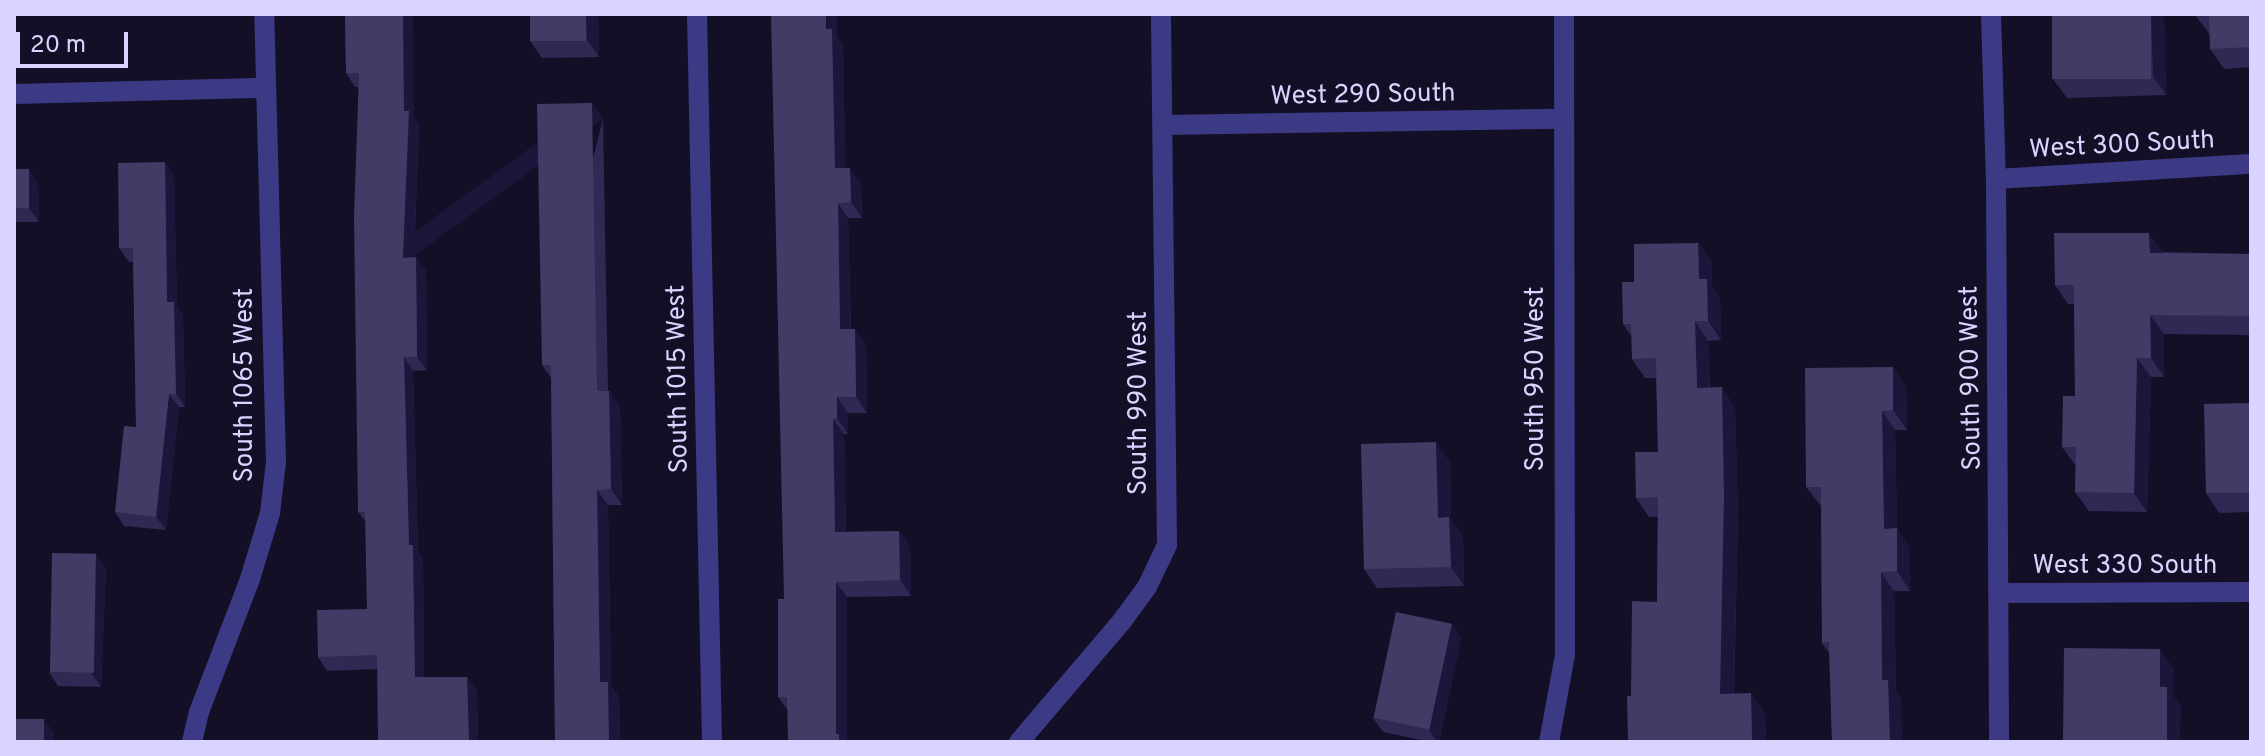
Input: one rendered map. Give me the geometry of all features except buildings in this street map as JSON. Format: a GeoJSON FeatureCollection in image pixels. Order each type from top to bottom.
{"type":"FeatureCollection","features":[{"type":"Feature","properties":{"kind":"street","name":"South 1065 West"},"geometry":{"type":"LineString","coordinates":[[192,742],[199,712],[250,579],[270,513],[276,462],[264,14]]}},
{"type":"Feature","properties":{"kind":"street","name":"South 1015 West"},"geometry":{"type":"LineString","coordinates":[[697,14],[712,742]]}},
{"type":"Feature","properties":{"kind":"street","name":"South 990 West"},"geometry":{"type":"LineString","coordinates":[[1019,742],[1122,621],[1147,587],[1167,545],[1161,14]]}},
{"type":"Feature","properties":{"kind":"street","name":"South 950 West"},"geometry":{"type":"LineString","coordinates":[[1549,742],[1565,655],[1564,14]]}},
{"type":"Feature","properties":{"kind":"street","name":"South 900 West"},"geometry":{"type":"LineString","coordinates":[[1991,14],[1996,179],[1999,742]]}},
{"type":"Feature","properties":{"kind":"street"},"geometry":{"type":"LineString","coordinates":[[14,94],[265,88]]}},
{"type":"Feature","properties":{"kind":"street","name":"West 290 South"},"geometry":{"type":"LineString","coordinates":[[1164,125],[1562,119]]}},
{"type":"Feature","properties":{"kind":"street","name":"West 300 South"},"geometry":{"type":"LineString","coordinates":[[1996,179],[2251,164]]}},
{"type":"Feature","properties":{"kind":"street","name":"West 330 South"},"geometry":{"type":"LineString","coordinates":[[2000,593],[2251,592]]}}]}
